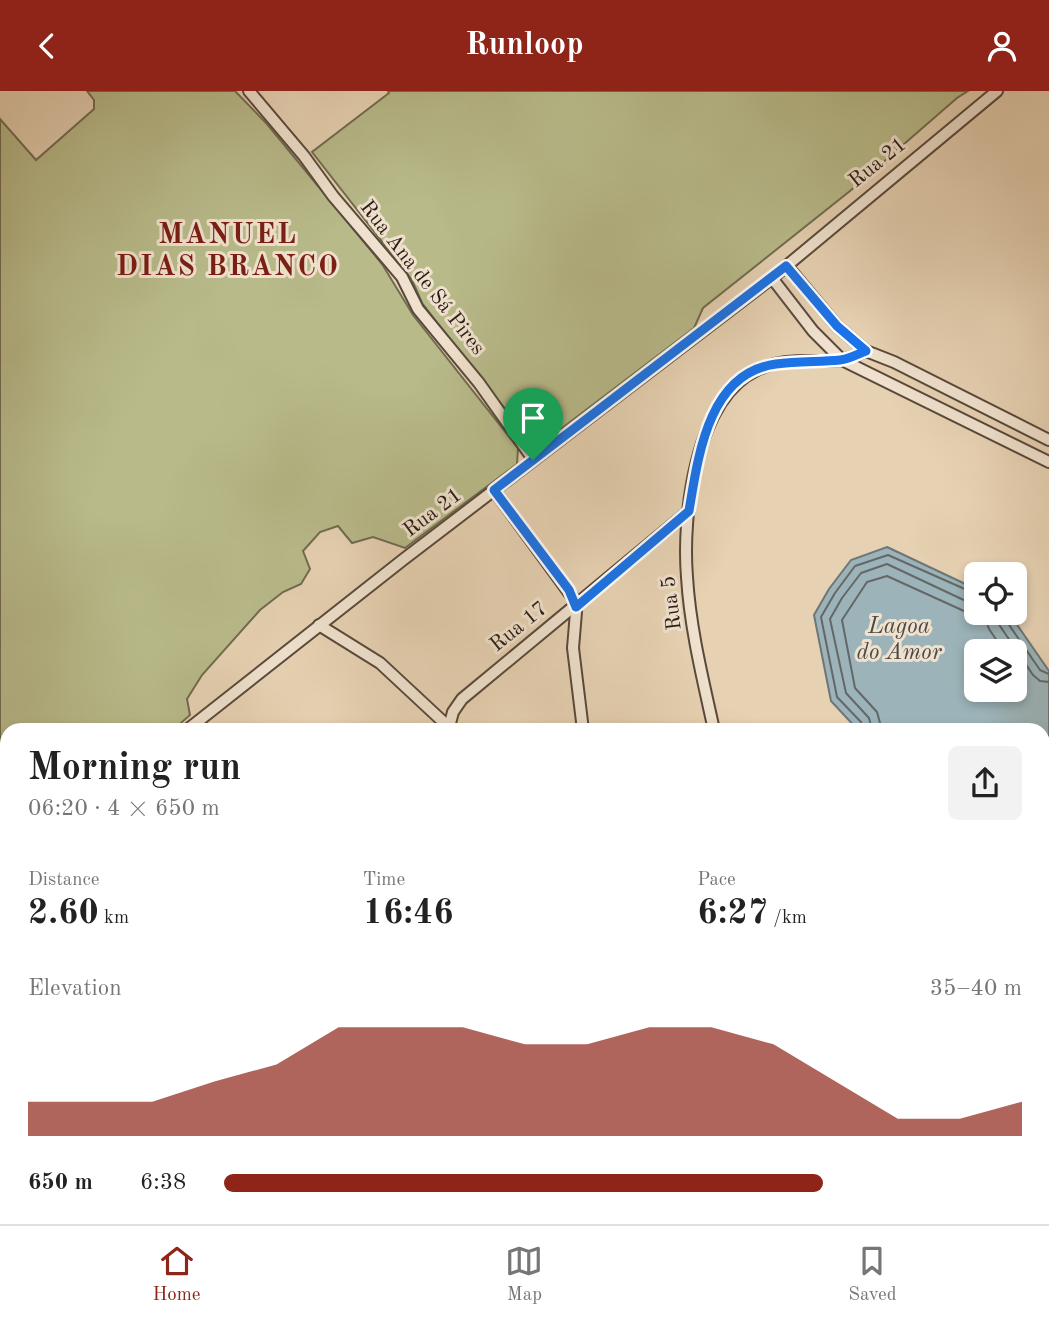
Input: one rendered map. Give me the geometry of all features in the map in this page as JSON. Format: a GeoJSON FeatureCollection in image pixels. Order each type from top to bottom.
{"type":"FeatureCollection","features":[{"type":"Feature","properties":{"kind":"street","name":"Rua Ana de Sá Pires"},"geometry":{"type":"LineString","coordinates":[[248,91],[402,277],[418,309],[479,383],[533,460]]}},
{"type":"Feature","properties":{"kind":"street","name":"Rua 21"},"geometry":{"type":"LineString","coordinates":[[196,723],[319,625],[772,278],[997,91]]}},
{"type":"Feature","properties":{"kind":"street"},"geometry":{"type":"LineString","coordinates":[[786,266],[837,326],[866,351],[894,362],[1049,440]]}},
{"type":"Feature","properties":{"kind":"street"},"geometry":{"type":"LineString","coordinates":[[772,278],[813,331],[842,360],[1049,462]]}},
{"type":"Feature","properties":{"kind":"street"},"geometry":{"type":"LineString","coordinates":[[842,360],[866,351]]}},
{"type":"Feature","properties":{"kind":"street","name":"Rua 5"},"geometry":{"type":"LineString","coordinates":[[713,723],[688,593],[687,565],[689,511],[706,428],[714,412],[740,379],[771,365],[809,360],[842,360]]}},
{"type":"Feature","properties":{"kind":"street"},"geometry":{"type":"LineString","coordinates":[[494,490],[569,590],[576,607],[573,648],[582,723]]}},
{"type":"Feature","properties":{"kind":"street","name":"Rua 17"},"geometry":{"type":"LineString","coordinates":[[451,723],[453,712],[462,699],[689,511]]}},
{"type":"Feature","properties":{"kind":"street"},"geometry":{"type":"LineString","coordinates":[[319,625],[380,663],[445,723]]}},
{"type":"Feature","properties":{"kind":"green space"},"geometry":{"type":"Polygon","coordinates":[[[87,91],[235,91],[267,124],[382,264],[413,315],[518,448],[517,464],[405,548],[373,537],[352,543],[338,526],[320,532],[303,551],[310,569],[301,584],[283,592],[260,610],[202,675],[187,699],[190,715],[181,723],[0,723],[0,119],[36,160],[94,109],[94,100],[87,91]]]}},
{"type":"Feature","properties":{"kind":"green space"},"geometry":{"type":"Polygon","coordinates":[[[388,91],[968,91],[850,191],[703,308],[694,328],[545,441],[530,442],[422,303],[412,280],[312,152],[389,93],[388,91]]]}},
{"type":"Feature","properties":{"kind":"water","name":"Lagoa do Amor"},"geometry":{"type":"Polygon","coordinates":[[[887,547],[964,583],[964,625],[1017,625],[1027,639],[964,639],[964,702],[1027,702],[1027,639],[1049,671],[1049,723],[851,723],[831,701],[814,615],[851,560],[887,547]]]}},
{"type":"Feature","properties":{"kind":"district","name":"MANUEL DIAS BRANCO"},"geometry":{"type":"Point","coordinates":[228,252]}},
{"type":"Feature","properties":{"kind":"route"},"geometry":{"type":"LineString","coordinates":[[786,266],[847,337],[866,351],[842,360],[809,360],[771,365],[740,379],[726,394],[706,428],[689,511],[576,607],[569,590],[494,490],[533,460],[786,266]]}}]}
